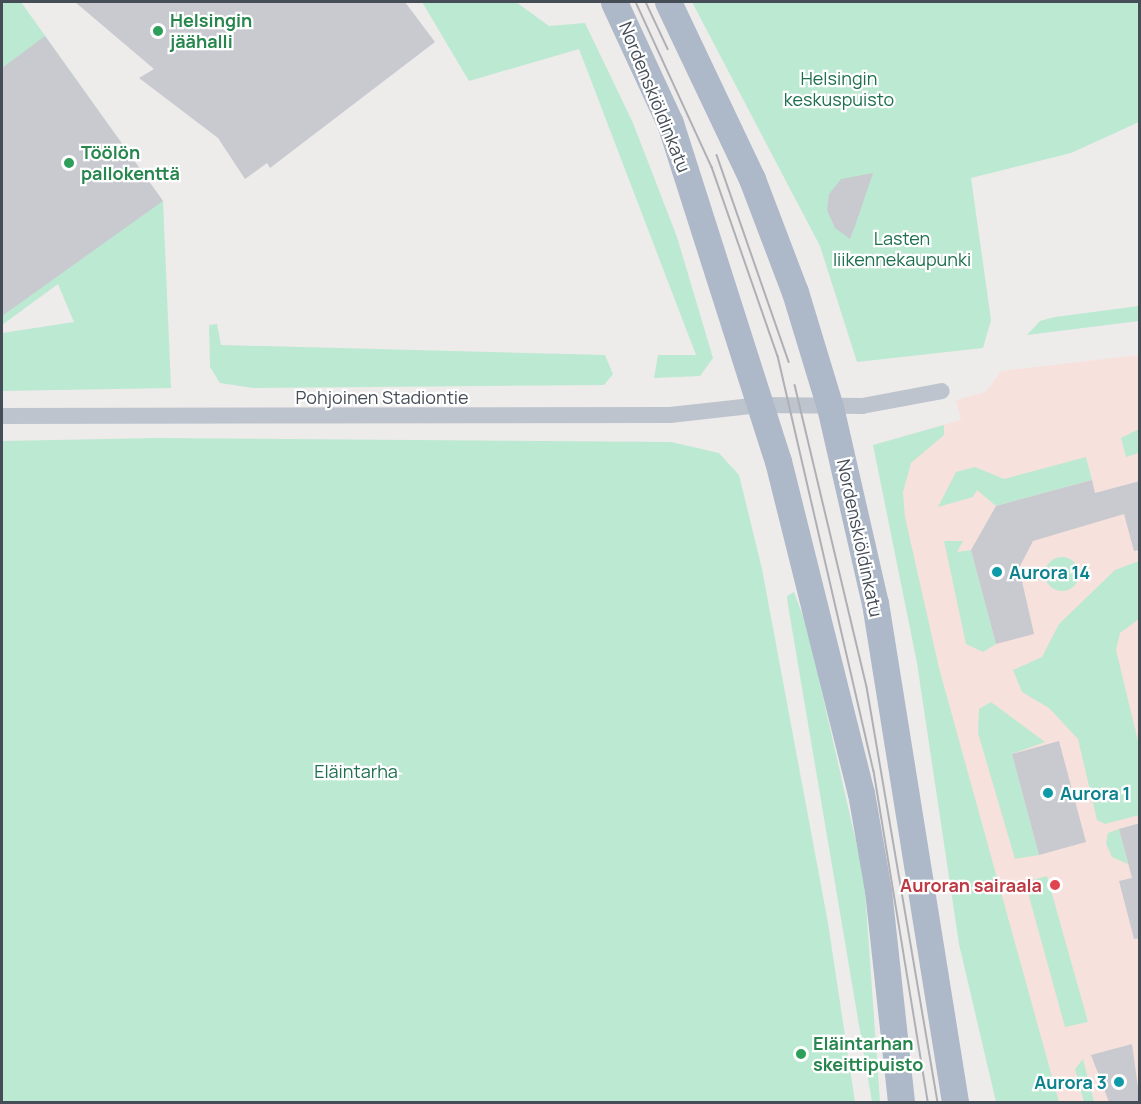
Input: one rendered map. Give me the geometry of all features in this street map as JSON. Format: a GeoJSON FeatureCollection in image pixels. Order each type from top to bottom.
{"type":"FeatureCollection","features":[{"type":"Feature","properties":{"kind":"main road","name":"Nordenskiöldinkatu"},"geometry":{"type":"LineString","coordinates":[[614,2],[670,123],[761,405],[861,793],[878,890],[901,1102]]}},
{"type":"Feature","properties":{"kind":"main road","name":"Nordenskiöldinkatu"},"geometry":{"type":"LineString","coordinates":[[668,2],[752,179],[830,407],[874,603],[955,1102]]}},
{"type":"Feature","properties":{"kind":"street","name":"Pohjoinen Stadiontie"},"geometry":{"type":"LineString","coordinates":[[2,416],[643,416],[761,405],[830,407],[942,391]]}},
{"type":"Feature","properties":{"kind":"shaded area","name":"Auroran sairaala"},"geometry":{"type":"Polygon","coordinates":[[[1139,355],[1139,1102],[1000,1102],[877,444],[961,420],[956,400],[986,392],[1001,371],[1139,355]]]}},
{"type":"Feature","properties":{"kind":"green space","name":"Töölön pallokenttä"},"geometry":{"type":"Polygon","coordinates":[[[2,2],[21,2],[163,201],[171,388],[2,391],[2,333],[74,322],[58,284],[2,325],[2,2]]]}},
{"type":"Feature","properties":{"kind":"green space"},"geometry":{"type":"Polygon","coordinates":[[[422,2],[516,2],[549,26],[585,23],[633,123],[677,237],[713,358],[700,376],[654,378],[658,355],[696,355],[579,49],[469,81],[422,2]]]}},
{"type":"Feature","properties":{"kind":"green space","name":"Helsingin keskuspuisto"},"geometry":{"type":"Polygon","coordinates":[[[692,2],[1139,2],[1139,122],[1071,153],[971,178],[991,320],[983,348],[857,362],[820,246],[692,2]]]}},
{"type":"Feature","properties":{"kind":"green space"},"geometry":{"type":"Polygon","coordinates":[[[1139,306],[1139,321],[1027,335],[1040,321],[1055,317],[1139,306]]]}},
{"type":"Feature","properties":{"kind":"green space"},"geometry":{"type":"Polygon","coordinates":[[[217,324],[221,345],[605,355],[613,374],[604,385],[253,388],[220,383],[210,367],[209,325],[217,324]]]}},
{"type":"Feature","properties":{"kind":"green space"},"geometry":{"type":"Polygon","coordinates":[[[944,425],[944,435],[911,463],[903,492],[905,517],[939,668],[1059,1102],[996,1102],[959,944],[917,663],[873,445],[944,425]]]}},
{"type":"Feature","properties":{"kind":"green space"},"geometry":{"type":"Polygon","coordinates":[[[1139,429],[1139,453],[1126,457],[1121,438],[1139,429]]]}},
{"type":"Feature","properties":{"kind":"green space","name":"Eläintarha"},"geometry":{"type":"Polygon","coordinates":[[[157,438],[671,442],[719,453],[739,475],[762,569],[828,923],[855,1102],[2,1102],[2,441],[157,438]]]}},
{"type":"Feature","properties":{"kind":"green space"},"geometry":{"type":"Polygon","coordinates":[[[1086,457],[1092,480],[996,506],[977,490],[973,497],[938,507],[956,472],[975,467],[1004,479],[1086,457]]]}},
{"type":"Feature","properties":{"kind":"green space"},"geometry":{"type":"Polygon","coordinates":[[[944,541],[963,541],[957,552],[971,550],[996,644],[983,652],[966,644],[944,541]]]}},
{"type":"Feature","properties":{"kind":"green space"},"geometry":{"type":"Polygon","coordinates":[[[1062,557],[1074,562],[1079,574],[1074,586],[1062,591],[1050,586],[1045,574],[1050,562],[1062,557]]]}},
{"type":"Feature","properties":{"kind":"green space"},"geometry":{"type":"Polygon","coordinates":[[[1139,561],[1139,619],[1120,633],[1116,650],[1139,745],[1139,815],[1105,824],[1097,820],[1078,739],[1049,708],[1022,692],[1013,670],[1042,657],[1059,624],[1115,570],[1139,561]]]}},
{"type":"Feature","properties":{"kind":"green space"},"geometry":{"type":"Polygon","coordinates":[[[794,592],[807,627],[864,877],[880,1102],[872,1102],[788,605],[787,596],[794,592]]]}},
{"type":"Feature","properties":{"kind":"green space"},"geometry":{"type":"Polygon","coordinates":[[[991,702],[1045,742],[1012,754],[1039,855],[1015,859],[978,733],[979,709],[991,702]]]}},
{"type":"Feature","properties":{"kind":"green space"},"geometry":{"type":"Polygon","coordinates":[[[1119,829],[1128,864],[1112,857],[1106,843],[1108,833],[1119,829]]]}},
{"type":"Feature","properties":{"kind":"green space"},"geometry":{"type":"Polygon","coordinates":[[[1047,876],[1088,1022],[1065,1027],[1025,882],[1047,876]]]}},
{"type":"Feature","properties":{"kind":"green space"},"geometry":{"type":"Polygon","coordinates":[[[1083,1059],[1094,1102],[1084,1102],[1075,1069],[1083,1059]]]}},
{"type":"Feature","properties":{"kind":"building"},"geometry":{"type":"Polygon","coordinates":[[[75,2],[405,2],[435,42],[270,168],[267,163],[245,179],[218,138],[139,78],[154,69],[75,2]]]}},
{"type":"Feature","properties":{"kind":"building","name":"Töölön pallokenttä"},"geometry":{"type":"Polygon","coordinates":[[[45,36],[163,201],[2,316],[2,68],[45,36]]]}},
{"type":"Feature","properties":{"kind":"building"},"geometry":{"type":"Polygon","coordinates":[[[873,173],[850,239],[835,228],[827,210],[829,194],[841,179],[873,173]]]}},
{"type":"Feature","properties":{"kind":"building","name":"Aurora 14"},"geometry":{"type":"Polygon","coordinates":[[[1092,480],[1095,493],[1140,481],[1140,550],[1134,551],[1124,514],[1033,541],[1019,568],[1034,634],[996,644],[971,550],[996,506],[1092,480]]]}},
{"type":"Feature","properties":{"kind":"building","name":"Aurora 1"},"geometry":{"type":"Polygon","coordinates":[[[1059,741],[1086,842],[1039,855],[1012,754],[1059,741]]]}},
{"type":"Feature","properties":{"kind":"building"},"geometry":{"type":"Polygon","coordinates":[[[1140,823],[1140,938],[1134,939],[1119,881],[1132,878],[1119,829],[1140,823]]]}},
{"type":"Feature","properties":{"kind":"building","name":"Aurora 3"},"geometry":{"type":"Polygon","coordinates":[[[1132,1044],[1140,1102],[1109,1102],[1091,1055],[1132,1044]]]}},
{"type":"Feature","properties":{"kind":"tram line"},"geometry":{"type":"LineString","coordinates":[[636,2],[712,167],[778,356],[874,771],[928,1102]]}},
{"type":"Feature","properties":{"kind":"tram line"},"geometry":{"type":"LineString","coordinates":[[646,2],[668,49]]}},
{"type":"Feature","properties":{"kind":"tram line"},"geometry":{"type":"LineString","coordinates":[[717,155],[789,362]]}},
{"type":"Feature","properties":{"kind":"tram line"},"geometry":{"type":"LineString","coordinates":[[795,385],[867,687],[938,1102]]}},
{"type":"Feature","properties":{"kind":"place","name":"Helsingin jäähalli"},"geometry":{"type":"Point","coordinates":[158,31]}},
{"type":"Feature","properties":{"kind":"place","name":"Töölön pallokenttä"},"geometry":{"type":"Point","coordinates":[69,163]}},
{"type":"Feature","properties":{"kind":"place","name":"Aurora 14"},"geometry":{"type":"Point","coordinates":[997,572]}},
{"type":"Feature","properties":{"kind":"place","name":"Aurora 1"},"geometry":{"type":"Point","coordinates":[1048,793]}},
{"type":"Feature","properties":{"kind":"place","name":"Auroran sairaala"},"geometry":{"type":"Point","coordinates":[1055,885]}},
{"type":"Feature","properties":{"kind":"place","name":"Eläintarhan skeittipuisto"},"geometry":{"type":"Point","coordinates":[801,1054]}},
{"type":"Feature","properties":{"kind":"place","name":"Aurora 3"},"geometry":{"type":"Point","coordinates":[1119,1082]}},
{"type":"Feature","properties":{"kind":"park label","name":"Lasten liikennekaupunki"},"geometry":{"type":"Point","coordinates":[902,249]}}]}
